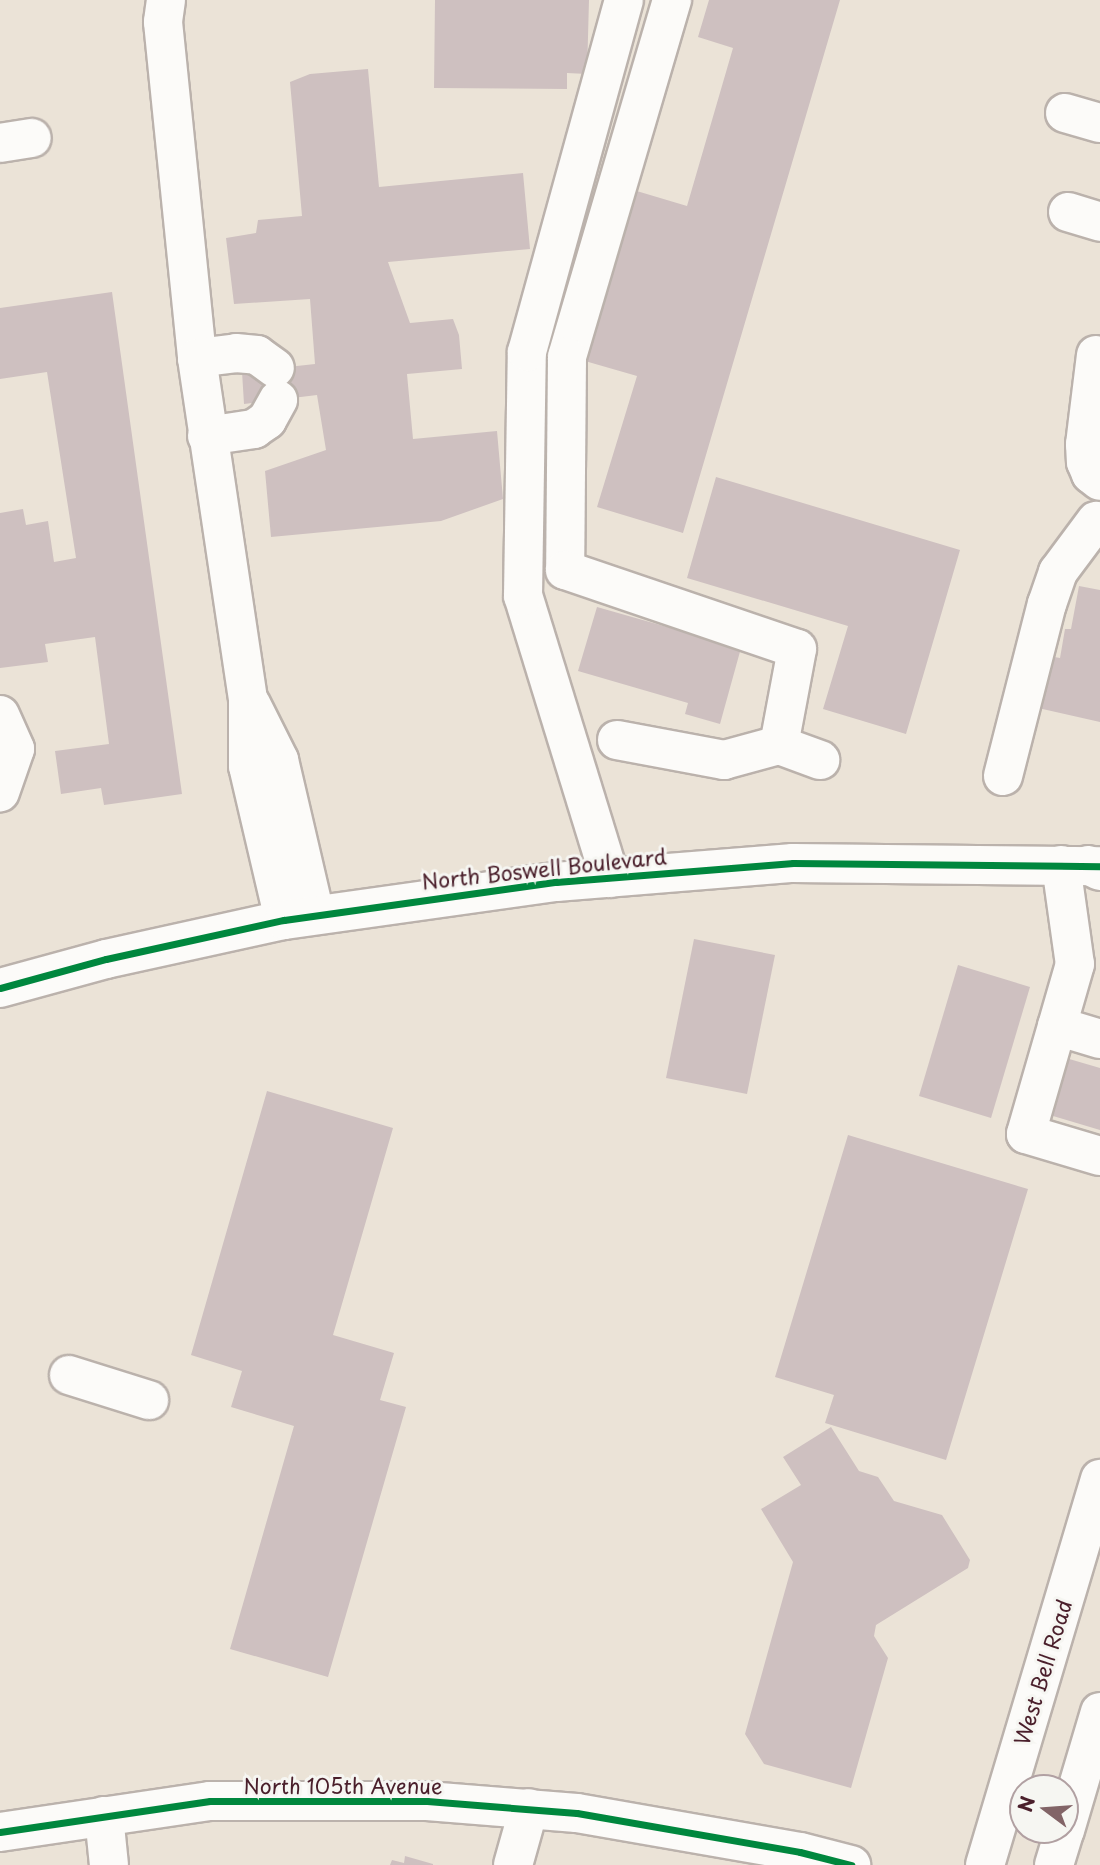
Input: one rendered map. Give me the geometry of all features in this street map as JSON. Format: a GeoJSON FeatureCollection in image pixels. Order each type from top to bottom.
{"type":"FeatureCollection","features":[{"type":"Feature","properties":{"kind":"street"},"geometry":{"type":"LineString","coordinates":[[166,0],[163,22],[197,358],[248,698],[248,766],[300,918]]}},
{"type":"Feature","properties":{"kind":"street"},"geometry":{"type":"LineString","coordinates":[[610,878],[523,596],[523,582],[527,352],[624,0]]}},
{"type":"Feature","properties":{"kind":"street"},"geometry":{"type":"LineString","coordinates":[[672,0],[566,356],[565,570],[797,649],[779,745]]}},
{"type":"Feature","properties":{"kind":"street"},"geometry":{"type":"LineString","coordinates":[[197,358],[236,353],[257,355],[276,384],[267,420],[254,429],[208,436]]}},
{"type":"Feature","properties":{"kind":"street"},"geometry":{"type":"LineString","coordinates":[[1096,355],[1085,443],[1086,462],[1091,474],[1100,481]]}},
{"type":"Feature","properties":{"kind":"street"},"geometry":{"type":"LineString","coordinates":[[1003,776],[1050,593],[1058,572],[1096,521]]}},
{"type":"Feature","properties":{"kind":"street"},"geometry":{"type":"LineString","coordinates":[[0,715],[15,749],[0,792]]}},
{"type":"Feature","properties":{"kind":"street"},"geometry":{"type":"LineString","coordinates":[[617,740],[724,760],[779,745],[820,760]]}},
{"type":"Feature","properties":{"kind":"street","name":"North Boswell Boulevard"},"geometry":{"type":"LineString","coordinates":[[0,988],[106,959],[300,918],[427,897],[793,863],[1087,867]]}},
{"type":"Feature","properties":{"kind":"street"},"geometry":{"type":"LineString","coordinates":[[1087,867],[1075,964],[1026,1134],[1100,1156]]}},
{"type":"Feature","properties":{"kind":"street"},"geometry":{"type":"LineString","coordinates":[[1057,1026],[1100,1039]]}},
{"type":"Feature","properties":{"kind":"street"},"geometry":{"type":"LineString","coordinates":[[69,1375],[149,1399]]}},
{"type":"Feature","properties":{"kind":"street","name":"West Bell Road"},"geometry":{"type":"LineString","coordinates":[[985,1865],[1100,1479]]}},
{"type":"Feature","properties":{"kind":"street"},"geometry":{"type":"LineString","coordinates":[[1079,1783],[1100,1712]]}},
{"type":"Feature","properties":{"kind":"street","name":"North 105th Avenue"},"geometry":{"type":"LineString","coordinates":[[0,1832],[210,1801],[427,1801],[577,1813],[715,1852],[800,1852],[852,1865]]}},
{"type":"Feature","properties":{"kind":"street"},"geometry":{"type":"LineString","coordinates":[[513,1865],[529,1808]]}},
{"type":"Feature","properties":{"kind":"street"},"geometry":{"type":"LineString","coordinates":[[104,1816],[109,1865]]}},
{"type":"Feature","properties":{"kind":"street"},"geometry":{"type":"LineString","coordinates":[[1054,1865],[1061,1844]]}},
{"type":"Feature","properties":{"kind":"building"},"geometry":{"type":"Polygon","coordinates":[[[435,0],[589,0],[587,74],[567,73],[567,89],[434,88],[435,0]]]}},
{"type":"Feature","properties":{"kind":"building"},"geometry":{"type":"Polygon","coordinates":[[[709,0],[840,0],[683,533],[597,507],[637,376],[578,359],[630,189],[687,206],[733,48],[698,37],[709,0]]]}},
{"type":"Feature","properties":{"kind":"building"},"geometry":{"type":"Polygon","coordinates":[[[368,69],[379,187],[523,173],[530,249],[388,262],[410,323],[453,319],[459,335],[462,369],[407,374],[413,439],[497,431],[503,499],[441,521],[271,537],[265,471],[326,450],[317,395],[244,404],[242,372],[315,364],[310,299],[234,304],[226,238],[256,233],[258,220],[302,216],[290,82],[310,74],[368,69]]]}},
{"type":"Feature","properties":{"kind":"building"},"geometry":{"type":"Polygon","coordinates":[[[112,292],[182,794],[104,805],[101,788],[61,794],[55,751],[109,744],[95,637],[45,644],[48,662],[0,668],[0,513],[23,509],[26,525],[48,521],[54,562],[76,558],[47,372],[0,379],[0,308],[112,292]]]}},
{"type":"Feature","properties":{"kind":"building"},"geometry":{"type":"Polygon","coordinates":[[[716,477],[960,550],[906,734],[823,709],[848,626],[687,578],[716,477]]]}},
{"type":"Feature","properties":{"kind":"building"},"geometry":{"type":"Polygon","coordinates":[[[1079,586],[1100,590],[1100,722],[1012,702],[1021,651],[1060,658],[1065,629],[1071,629],[1079,586]]]}},
{"type":"Feature","properties":{"kind":"building"},"geometry":{"type":"Polygon","coordinates":[[[597,607],[741,648],[720,724],[685,714],[688,703],[578,671],[597,607]]]}},
{"type":"Feature","properties":{"kind":"building"},"geometry":{"type":"Polygon","coordinates":[[[694,939],[775,955],[747,1094],[666,1078],[694,939]]]}},
{"type":"Feature","properties":{"kind":"building"},"geometry":{"type":"Polygon","coordinates":[[[958,965],[1030,987],[991,1118],[919,1096],[958,965]]]}},
{"type":"Feature","properties":{"kind":"building"},"geometry":{"type":"Polygon","coordinates":[[[1059,1056],[1100,1068],[1100,1130],[1043,1113],[1059,1056]]]}},
{"type":"Feature","properties":{"kind":"building"},"geometry":{"type":"Polygon","coordinates":[[[267,1091],[393,1128],[333,1335],[394,1353],[380,1400],[406,1407],[328,1677],[230,1649],[294,1426],[231,1407],[242,1371],[191,1355],[267,1091]]]}},
{"type":"Feature","properties":{"kind":"building"},"geometry":{"type":"Polygon","coordinates":[[[848,1135],[1028,1189],[946,1460],[825,1423],[834,1395],[775,1377],[848,1135]]]}},
{"type":"Feature","properties":{"kind":"building"},"geometry":{"type":"Polygon","coordinates":[[[831,1427],[859,1471],[878,1477],[894,1501],[942,1515],[970,1560],[968,1568],[876,1625],[874,1636],[888,1658],[851,1788],[764,1764],[745,1734],[793,1562],[761,1509],[801,1485],[783,1457],[831,1427]]]}},
{"type":"Feature","properties":{"kind":"building"},"geometry":{"type":"Polygon","coordinates":[[[405,1856],[433,1865],[390,1865],[392,1860],[404,1863],[405,1856]]]}},
{"type":"Feature","properties":{"kind":"cycle path"},"geometry":{"type":"LineString","coordinates":[[0,988],[106,959],[284,920],[556,882],[793,863],[1100,866]]}},
{"type":"Feature","properties":{"kind":"cycle path"},"geometry":{"type":"LineString","coordinates":[[0,1832],[210,1801],[427,1801],[577,1813],[800,1852],[851,1865]]}}]}
